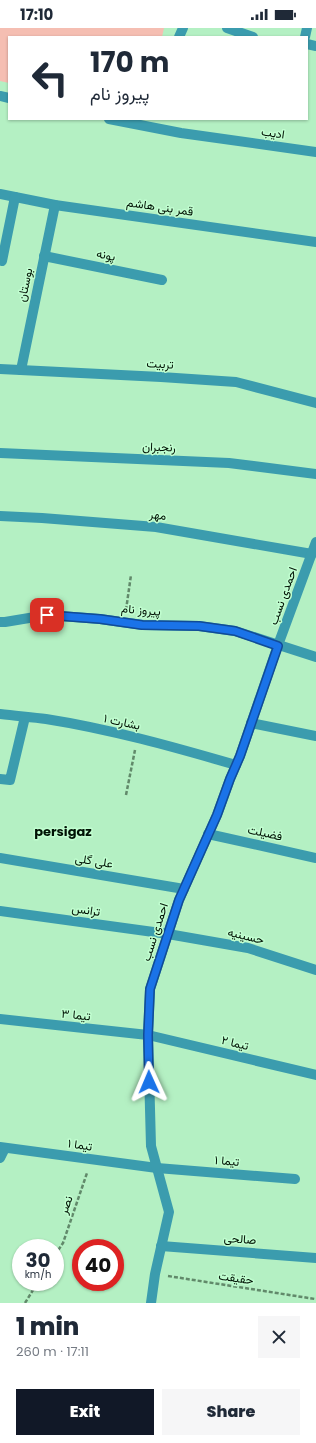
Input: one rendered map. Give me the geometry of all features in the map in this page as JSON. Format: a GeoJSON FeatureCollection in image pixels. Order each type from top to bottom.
{"type":"FeatureCollection","features":[{"type":"Feature","properties":{"kind":"street"},"geometry":{"type":"LineString","coordinates":[[228,28],[250,36]]}},
{"type":"Feature","properties":{"kind":"street","name":"ادیب"},"geometry":{"type":"LineString","coordinates":[[120,120],[142,122],[181,133],[316,152]]}},
{"type":"Feature","properties":{"kind":"street","name":"قمر بنی هاشم"},"geometry":{"type":"LineString","coordinates":[[0,194],[55,205],[316,242]]}},
{"type":"Feature","properties":{"kind":"street"},"geometry":{"type":"LineString","coordinates":[[2,261],[15,197]]}},
{"type":"Feature","properties":{"kind":"street","name":"بوستان"},"geometry":{"type":"LineString","coordinates":[[21,370],[55,205]]}},
{"type":"Feature","properties":{"kind":"street","name":"پونه"},"geometry":{"type":"LineString","coordinates":[[44,256],[162,280]]}},
{"type":"Feature","properties":{"kind":"street","name":"تربیت"},"geometry":{"type":"LineString","coordinates":[[0,369],[236,382],[316,403]]}},
{"type":"Feature","properties":{"kind":"street","name":"رنجبران"},"geometry":{"type":"LineString","coordinates":[[0,453],[229,463],[316,474]]}},
{"type":"Feature","properties":{"kind":"street","name":"مهر"},"geometry":{"type":"LineString","coordinates":[[0,516],[156,527],[312,554]]}},
{"type":"Feature","properties":{"kind":"street","name":"احمدی نسب"},"geometry":{"type":"LineString","coordinates":[[151,1303],[155,1274],[169,1212],[151,1146],[148,1035],[150,989],[184,889],[236,765],[316,542]]}},
{"type":"Feature","properties":{"kind":"street","name":"پیروز نام"},"geometry":{"type":"LineString","coordinates":[[0,622],[47,615],[100,619],[142,625],[199,626],[235,631],[316,657]]}},
{"type":"Feature","properties":{"kind":"street","name":"بشارت ۱"},"geometry":{"type":"LineString","coordinates":[[0,714],[45,719],[137,738],[168,745],[236,765]]}},
{"type":"Feature","properties":{"kind":"street"},"geometry":{"type":"LineString","coordinates":[[0,779],[10,780],[25,717]]}},
{"type":"Feature","properties":{"kind":"street"},"geometry":{"type":"LineString","coordinates":[[251,723],[316,736]]}},
{"type":"Feature","properties":{"kind":"street","name":"فضیلت"},"geometry":{"type":"LineString","coordinates":[[208,834],[316,858]]}},
{"type":"Feature","properties":{"kind":"street","name":"علی گلی"},"geometry":{"type":"LineString","coordinates":[[0,858],[184,889]]}},
{"type":"Feature","properties":{"kind":"street","name":"ترانس"},"geometry":{"type":"LineString","coordinates":[[0,910],[168,934]]}},
{"type":"Feature","properties":{"kind":"street","name":"حسینیه"},"geometry":{"type":"LineString","coordinates":[[168,934],[248,948],[316,970]]}},
{"type":"Feature","properties":{"kind":"street","name":"تیما ۳"},"geometry":{"type":"LineString","coordinates":[[0,1019],[148,1035]]}},
{"type":"Feature","properties":{"kind":"street","name":"تیما ۲"},"geometry":{"type":"LineString","coordinates":[[148,1035],[316,1075]]}},
{"type":"Feature","properties":{"kind":"street"},"geometry":{"type":"LineString","coordinates":[[0,1158],[2,1147]]}},
{"type":"Feature","properties":{"kind":"street","name":"تیما ۱"},"geometry":{"type":"LineString","coordinates":[[2,1147],[157,1168]]}},
{"type":"Feature","properties":{"kind":"street","name":"۱ تیما"},"geometry":{"type":"LineString","coordinates":[[157,1168],[295,1179]]}},
{"type":"Feature","properties":{"kind":"street","name":"صالحی"},"geometry":{"type":"LineString","coordinates":[[162,1246],[316,1258]]}},
{"type":"Feature","properties":{"kind":"path"},"geometry":{"type":"LineString","coordinates":[[124,622],[131,575]]}},
{"type":"Feature","properties":{"kind":"path"},"geometry":{"type":"LineString","coordinates":[[126,795],[137,738]]}},
{"type":"Feature","properties":{"kind":"path","name":"نصر"},"geometry":{"type":"LineString","coordinates":[[64,1240],[91,1159]]}},
{"type":"Feature","properties":{"kind":"path","name":"حقیقت"},"geometry":{"type":"LineString","coordinates":[[155,1274],[316,1298]]}},
{"type":"Feature","properties":{"kind":"path"},"geometry":{"type":"LineString","coordinates":[[25,1303],[32,1291]]}},
{"type":"Feature","properties":{"kind":"shaded area"},"geometry":{"type":"Polygon","coordinates":[[[0,28],[164,28],[162,36],[8,36],[8,83],[0,81],[0,28]]]}},
{"type":"Feature","properties":{"kind":"district","name":"persigaz"},"geometry":{"type":"Point","coordinates":[63,831]}},
{"type":"Feature","properties":{"kind":"route"},"geometry":{"type":"LineString","coordinates":[[47,615],[100,619],[142,625],[199,626],[235,631],[278,646],[240,756],[217,815],[179,900],[150,989],[148,1035],[149,1082]]}}]}
